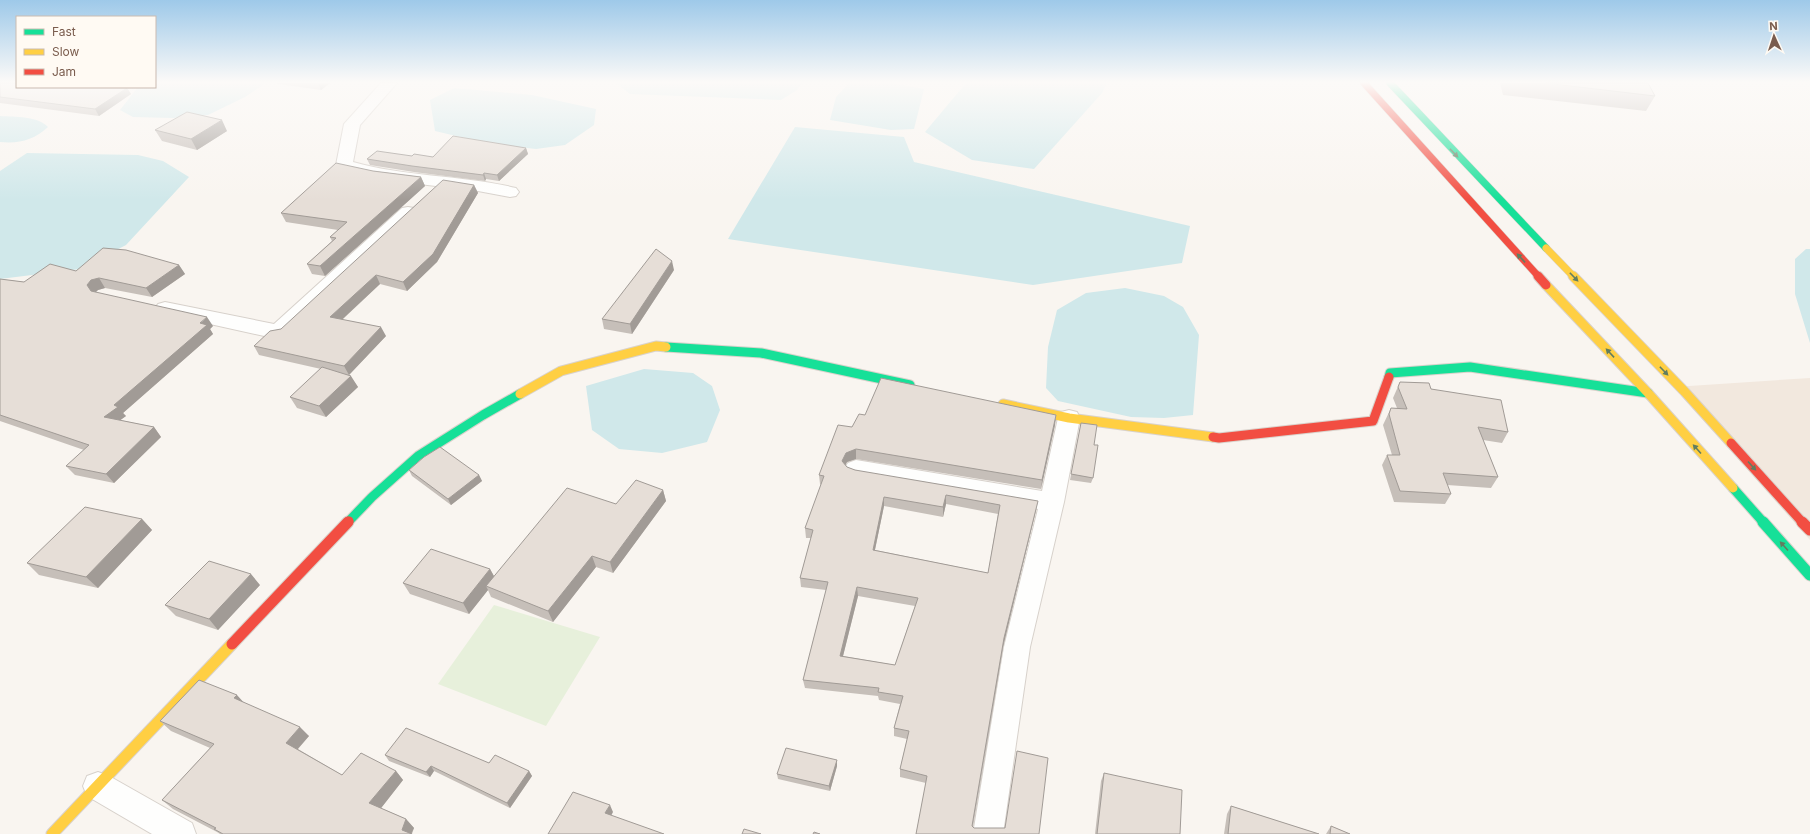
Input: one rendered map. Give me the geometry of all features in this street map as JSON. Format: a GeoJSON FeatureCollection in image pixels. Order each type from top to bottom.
{"type":"FeatureCollection","features":[{"type":"Feature","properties":{"kind":"main road"},"geometry":{"type":"LineString","coordinates":[[1399,122],[1514,252],[1648,394],[1810,575]]}},
{"type":"Feature","properties":{"kind":"main road"},"geometry":{"type":"LineString","coordinates":[[1425,122],[1685,392],[1810,530]]}},
{"type":"Feature","properties":{"kind":"main road"},"geometry":{"type":"LineString","coordinates":[[52,834],[372,497],[418,456],[483,415],[561,371],[656,346],[761,353],[922,387]]}},
{"type":"Feature","properties":{"kind":"main road"},"geometry":{"type":"LineString","coordinates":[[992,402],[1069,418],[1219,438],[1373,421],[1390,373],[1470,368],[1648,394]]}},
{"type":"Feature","properties":{"kind":"street"},"geometry":{"type":"LineString","coordinates":[[354,122],[352,124],[344,165],[377,174],[510,192]]}},
{"type":"Feature","properties":{"kind":"street"},"geometry":{"type":"LineString","coordinates":[[150,304],[278,332],[442,182]]}},
{"type":"Feature","properties":{"kind":"street"},"geometry":{"type":"LineString","coordinates":[[988,834],[1017,647],[1052,502],[1069,418]]}},
{"type":"Feature","properties":{"kind":"street"},"geometry":{"type":"LineString","coordinates":[[856,469],[1052,502]]}},
{"type":"Feature","properties":{"kind":"street"},"geometry":{"type":"LineString","coordinates":[[98,786],[181,834]]}},
{"type":"Feature","properties":{"kind":"shaded area"},"geometry":{"type":"Polygon","coordinates":[[[1810,378],[1810,540],[1674,387],[1810,378]]]}},
{"type":"Feature","properties":{"kind":"green space"},"geometry":{"type":"Polygon","coordinates":[[[494,605],[600,637],[546,726],[438,684],[494,605]]]}},
{"type":"Feature","properties":{"kind":"water"},"geometry":{"type":"Polygon","coordinates":[[[0,122],[41,122],[48,127],[32,138],[20,142],[0,142],[0,122]]]}},
{"type":"Feature","properties":{"kind":"water"},"geometry":{"type":"Polygon","coordinates":[[[434,122],[594,122],[594,125],[565,145],[536,149],[486,143],[435,131],[434,122]]]}},
{"type":"Feature","properties":{"kind":"water"},"geometry":{"type":"Polygon","coordinates":[[[842,122],[916,122],[914,129],[891,130],[842,122]]]}},
{"type":"Feature","properties":{"kind":"water"},"geometry":{"type":"Polygon","coordinates":[[[933,122],[1076,122],[1034,169],[972,160],[925,132],[933,122]]]}},
{"type":"Feature","properties":{"kind":"water"},"geometry":{"type":"Polygon","coordinates":[[[795,127],[904,137],[914,162],[1190,226],[1182,263],[1033,285],[728,239],[795,127]]]}},
{"type":"Feature","properties":{"kind":"water"},"geometry":{"type":"Polygon","coordinates":[[[27,153],[138,155],[163,161],[189,177],[126,245],[80,269],[0,279],[0,171],[27,153]]]}},
{"type":"Feature","properties":{"kind":"water"},"geometry":{"type":"Polygon","coordinates":[[[1806,249],[1810,249],[1810,343],[1795,294],[1795,259],[1806,249]]]}},
{"type":"Feature","properties":{"kind":"water"},"geometry":{"type":"Polygon","coordinates":[[[1125,288],[1164,296],[1183,307],[1199,335],[1193,415],[1164,418],[1131,417],[1058,401],[1046,388],[1048,347],[1057,310],[1086,293],[1125,288]]]}},
{"type":"Feature","properties":{"kind":"water"},"geometry":{"type":"Polygon","coordinates":[[[644,369],[693,373],[712,386],[720,410],[707,442],[662,453],[619,449],[592,430],[586,386],[644,369]]]}},
{"type":"Feature","properties":{"kind":"building"},"geometry":{"type":"Polygon","coordinates":[[[169,122],[219,122],[191,139],[155,130],[169,122]]]}},
{"type":"Feature","properties":{"kind":"building"},"geometry":{"type":"Polygon","coordinates":[[[453,136],[526,148],[497,175],[484,173],[483,175],[367,159],[377,151],[412,156],[414,154],[433,157],[453,136]]]}},
{"type":"Feature","properties":{"kind":"building"},"geometry":{"type":"Polygon","coordinates":[[[336,163],[373,171],[421,177],[320,266],[307,264],[336,238],[330,237],[347,222],[281,213],[336,163]]]}},
{"type":"Feature","properties":{"kind":"building"},"geometry":{"type":"Polygon","coordinates":[[[443,180],[474,185],[433,254],[403,282],[376,275],[330,317],[381,327],[344,366],[254,346],[270,331],[281,329],[443,180]]]}},
{"type":"Feature","properties":{"kind":"building"},"geometry":{"type":"Polygon","coordinates":[[[103,248],[126,250],[179,265],[146,288],[99,278],[91,280],[87,285],[91,291],[207,317],[200,323],[207,325],[114,405],[118,407],[104,417],[154,427],[106,474],[66,466],[89,445],[0,415],[0,279],[24,282],[50,264],[76,271],[103,248]]]}},
{"type":"Feature","properties":{"kind":"building"},"geometry":{"type":"Polygon","coordinates":[[[656,249],[672,261],[630,324],[602,319],[656,249]]]}},
{"type":"Feature","properties":{"kind":"building"},"geometry":{"type":"Polygon","coordinates":[[[322,367],[351,376],[319,406],[290,397],[322,367]]]}},
{"type":"Feature","properties":{"kind":"building"},"geometry":{"type":"Polygon","coordinates":[[[881,378],[1056,415],[1042,480],[856,449],[846,453],[842,461],[847,467],[855,470],[1038,501],[1004,638],[972,826],[974,828],[1005,828],[1017,751],[1048,758],[1039,834],[916,834],[927,776],[900,769],[909,731],[894,728],[903,696],[878,692],[879,688],[803,680],[828,582],[800,578],[813,530],[805,528],[824,476],[819,475],[838,425],[852,427],[859,414],[865,415],[881,378]],[[946,495],[943,507],[884,497],[873,550],[988,573],[1000,505],[946,495]],[[857,587],[840,656],[895,665],[918,598],[857,587]]]}},
{"type":"Feature","properties":{"kind":"building"},"geometry":{"type":"Polygon","coordinates":[[[1400,382],[1429,383],[1431,389],[1501,400],[1508,432],[1478,427],[1498,477],[1443,473],[1451,494],[1400,491],[1387,455],[1400,455],[1389,414],[1391,408],[1407,409],[1398,387],[1400,382]]]}},
{"type":"Feature","properties":{"kind":"building"},"geometry":{"type":"Polygon","coordinates":[[[1081,423],[1097,425],[1094,445],[1098,445],[1093,478],[1071,474],[1081,423]]]}},
{"type":"Feature","properties":{"kind":"building"},"geometry":{"type":"Polygon","coordinates":[[[440,447],[479,475],[448,499],[409,470],[424,457],[440,447]]]}},
{"type":"Feature","properties":{"kind":"building"},"geometry":{"type":"Polygon","coordinates":[[[636,480],[663,490],[610,562],[592,556],[548,611],[486,586],[567,488],[616,504],[636,480]]]}},
{"type":"Feature","properties":{"kind":"building"},"geometry":{"type":"Polygon","coordinates":[[[85,507],[142,519],[86,577],[27,563],[85,507]]]}},
{"type":"Feature","properties":{"kind":"building"},"geometry":{"type":"Polygon","coordinates":[[[431,549],[490,569],[463,603],[403,583],[431,549]]]}},
{"type":"Feature","properties":{"kind":"building"},"geometry":{"type":"Polygon","coordinates":[[[209,561],[251,574],[209,619],[165,605],[209,561]]]}},
{"type":"Feature","properties":{"kind":"building"},"geometry":{"type":"Polygon","coordinates":[[[199,680],[237,695],[234,698],[300,727],[286,743],[342,775],[361,753],[396,771],[369,803],[406,819],[402,830],[412,834],[223,834],[214,829],[216,828],[162,800],[214,744],[160,721],[199,680]]]}},
{"type":"Feature","properties":{"kind":"building"},"geometry":{"type":"Polygon","coordinates":[[[406,728],[489,763],[495,755],[529,771],[507,803],[431,766],[426,772],[385,755],[406,728]]]}},
{"type":"Feature","properties":{"kind":"building"},"geometry":{"type":"Polygon","coordinates":[[[786,748],[837,760],[829,786],[777,774],[786,748]]]}},
{"type":"Feature","properties":{"kind":"building"},"geometry":{"type":"Polygon","coordinates":[[[1104,773],[1182,790],[1180,834],[1097,834],[1104,773]]]}},
{"type":"Feature","properties":{"kind":"building"},"geometry":{"type":"Polygon","coordinates":[[[573,792],[610,805],[605,813],[664,834],[548,834],[573,792]]]}},
{"type":"Feature","properties":{"kind":"building"},"geometry":{"type":"Polygon","coordinates":[[[1231,806],[1319,834],[1228,834],[1231,806]]]}},
{"type":"Feature","properties":{"kind":"building"},"geometry":{"type":"Polygon","coordinates":[[[1331,826],[1350,834],[1330,834],[1331,826]]]}},
{"type":"Feature","properties":{"kind":"building"},"geometry":{"type":"Polygon","coordinates":[[[744,829],[761,834],[742,834],[744,829]]]}},
{"type":"Feature","properties":{"kind":"traffic: fast"},"geometry":{"type":"LineString","coordinates":[[1427,122],[1546,248]]}},
{"type":"Feature","properties":{"kind":"traffic: fast"},"geometry":{"type":"LineString","coordinates":[[666,347],[761,353],[910,385]]}},
{"type":"Feature","properties":{"kind":"traffic: fast"},"geometry":{"type":"LineString","coordinates":[[1389,377],[1390,373],[1470,367],[1648,393]]}},
{"type":"Feature","properties":{"kind":"traffic: fast"},"geometry":{"type":"LineString","coordinates":[[349,521],[372,497],[418,456],[483,415],[520,394]]}},
{"type":"Feature","properties":{"kind":"traffic: fast"},"geometry":{"type":"LineString","coordinates":[[1733,488],[1810,575]]}},
{"type":"Feature","properties":{"kind":"traffic: slow"},"geometry":{"type":"LineString","coordinates":[[1546,248],[1685,392],[1731,443]]}},
{"type":"Feature","properties":{"kind":"traffic: slow"},"geometry":{"type":"LineString","coordinates":[[1546,285],[1648,393],[1733,488]]}},
{"type":"Feature","properties":{"kind":"traffic: slow"},"geometry":{"type":"LineString","coordinates":[[520,394],[561,371],[656,346],[666,347]]}},
{"type":"Feature","properties":{"kind":"traffic: slow"},"geometry":{"type":"LineString","coordinates":[[1003,404],[1069,418],[1213,437]]}},
{"type":"Feature","properties":{"kind":"traffic: slow"},"geometry":{"type":"LineString","coordinates":[[52,834],[232,644]]}},
{"type":"Feature","properties":{"kind":"traffic: jam"},"geometry":{"type":"LineString","coordinates":[[1399,122],[1546,285]]}},
{"type":"Feature","properties":{"kind":"traffic: jam"},"geometry":{"type":"LineString","coordinates":[[1213,437],[1219,438],[1373,421],[1389,377]]}},
{"type":"Feature","properties":{"kind":"traffic: jam"},"geometry":{"type":"LineString","coordinates":[[1731,443],[1810,530]]}},
{"type":"Feature","properties":{"kind":"traffic: jam"},"geometry":{"type":"LineString","coordinates":[[232,644],[349,521]]}}]}
